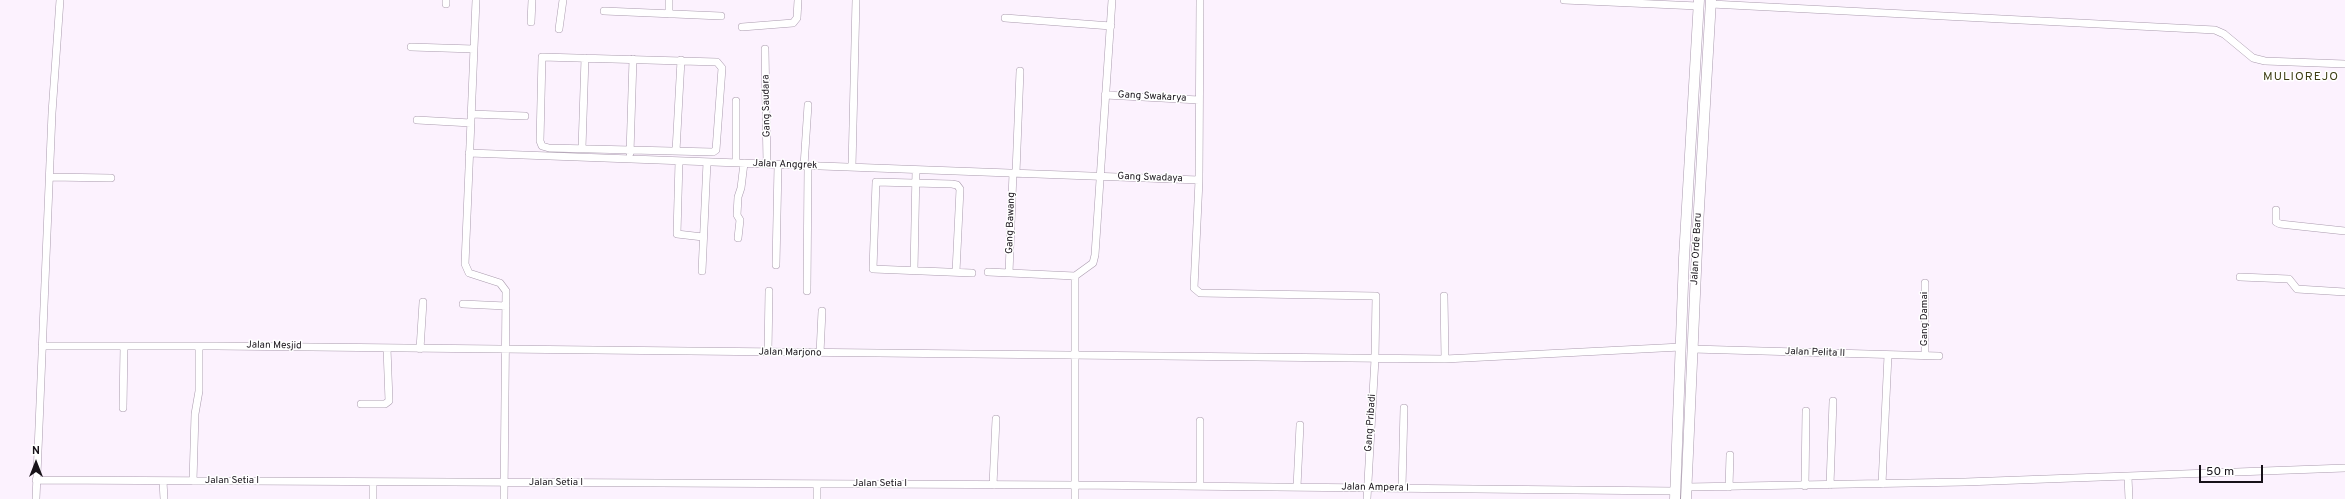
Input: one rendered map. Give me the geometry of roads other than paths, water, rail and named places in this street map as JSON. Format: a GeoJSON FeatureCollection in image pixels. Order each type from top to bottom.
{"type":"FeatureCollection","features":[{"type":"Feature","properties":{"kind":"main road","name":"Jalan Orde Baru"},"geometry":{"type":"LineString","coordinates":[[1686,499],[1692,350],[1711,2]]}},
{"type":"Feature","properties":{"kind":"main road","name":"Jalan Orde Baru"},"geometry":{"type":"LineString","coordinates":[[1675,495],[1684,258],[1698,3]]}},
{"type":"Feature","properties":{"kind":"main road"},"geometry":{"type":"LineString","coordinates":[[1692,123],[1704,123]]}},
{"type":"Feature","properties":{"kind":"main road"},"geometry":{"type":"LineString","coordinates":[[1684,258],[1697,258]]}},
{"type":"Feature","properties":{"kind":"street"},"geometry":{"type":"LineString","coordinates":[[36,499],[50,176],[60,0]]}},
{"type":"Feature","properties":{"kind":"street"},"geometry":{"type":"LineString","coordinates":[[476,0],[465,264],[469,273],[504,286],[506,291],[507,350],[504,499]]}},
{"type":"Feature","properties":{"kind":"street"},"geometry":{"type":"LineString","coordinates":[[531,22],[532,0]]}},
{"type":"Feature","properties":{"kind":"street"},"geometry":{"type":"LineString","coordinates":[[559,29],[563,0]]}},
{"type":"Feature","properties":{"kind":"street"},"geometry":{"type":"LineString","coordinates":[[669,0],[669,14]]}},
{"type":"Feature","properties":{"kind":"street"},"geometry":{"type":"LineString","coordinates":[[742,27],[793,23],[797,18],[798,0]]}},
{"type":"Feature","properties":{"kind":"street"},"geometry":{"type":"LineString","coordinates":[[852,167],[856,0]]}},
{"type":"Feature","properties":{"kind":"street"},"geometry":{"type":"LineString","coordinates":[[988,272],[1075,276],[1093,263],[1095,255],[1101,177],[1112,0]]}},
{"type":"Feature","properties":{"kind":"street"},"geometry":{"type":"LineString","coordinates":[[1198,180],[1200,0]]}},
{"type":"Feature","properties":{"kind":"street"},"geometry":{"type":"LineString","coordinates":[[1564,0],[1698,3]]}},
{"type":"Feature","properties":{"kind":"street"},"geometry":{"type":"LineString","coordinates":[[1711,2],[2215,30],[2224,34],[2253,58],[2265,61],[2345,64]]}},
{"type":"Feature","properties":{"kind":"street"},"geometry":{"type":"LineString","coordinates":[[604,11],[721,16]]}},
{"type":"Feature","properties":{"kind":"street"},"geometry":{"type":"LineString","coordinates":[[1005,18],[1111,26]]}},
{"type":"Feature","properties":{"kind":"street"},"geometry":{"type":"LineString","coordinates":[[411,47],[474,49]]}},
{"type":"Feature","properties":{"kind":"street","name":"Gang Saudara"},"geometry":{"type":"LineString","coordinates":[[765,48],[767,164]]}},
{"type":"Feature","properties":{"kind":"street"},"geometry":{"type":"LineString","coordinates":[[543,56],[585,58],[681,60],[717,62],[721,64],[716,150],[713,152],[549,148],[542,146],[540,142],[541,59],[543,56]]}},
{"type":"Feature","properties":{"kind":"street"},"geometry":{"type":"LineString","coordinates":[[582,148],[585,58]]}},
{"type":"Feature","properties":{"kind":"street"},"geometry":{"type":"LineString","coordinates":[[630,159],[633,59]]}},
{"type":"Feature","properties":{"kind":"street"},"geometry":{"type":"LineString","coordinates":[[676,151],[681,60]]}},
{"type":"Feature","properties":{"kind":"street","name":"Gang Bawang"},"geometry":{"type":"LineString","coordinates":[[1010,273],[1020,71]]}},
{"type":"Feature","properties":{"kind":"street","name":"Gang Swakarya"},"geometry":{"type":"LineString","coordinates":[[1105,95],[1199,100]]}},
{"type":"Feature","properties":{"kind":"street"},"geometry":{"type":"LineString","coordinates":[[736,101],[736,163]]}},
{"type":"Feature","properties":{"kind":"street"},"geometry":{"type":"LineString","coordinates":[[807,291],[806,166],[808,105]]}},
{"type":"Feature","properties":{"kind":"street"},"geometry":{"type":"LineString","coordinates":[[471,114],[525,116]]}},
{"type":"Feature","properties":{"kind":"street"},"geometry":{"type":"LineString","coordinates":[[417,120],[471,123]]}},
{"type":"Feature","properties":{"kind":"street","name":"Jalan Anggrek"},"geometry":{"type":"LineString","coordinates":[[469,153],[1101,177]]}},
{"type":"Feature","properties":{"kind":"street"},"geometry":{"type":"LineString","coordinates":[[680,161],[677,234],[703,237]]}},
{"type":"Feature","properties":{"kind":"street"},"geometry":{"type":"LineString","coordinates":[[702,271],[707,162]]}},
{"type":"Feature","properties":{"kind":"street"},"geometry":{"type":"LineString","coordinates":[[738,238],[740,220],[736,215],[738,196],[742,188],[744,163]]}},
{"type":"Feature","properties":{"kind":"street"},"geometry":{"type":"LineString","coordinates":[[776,265],[778,165]]}},
{"type":"Feature","properties":{"kind":"street"},"geometry":{"type":"LineString","coordinates":[[914,271],[916,170]]}},
{"type":"Feature","properties":{"kind":"street"},"geometry":{"type":"LineString","coordinates":[[50,176],[111,178]]}},
{"type":"Feature","properties":{"kind":"street","name":"Gang Swadaya"},"geometry":{"type":"LineString","coordinates":[[1101,177],[1198,180]]}},
{"type":"Feature","properties":{"kind":"street","name":"Gang Pribadi"},"geometry":{"type":"LineString","coordinates":[[1198,180],[1194,288],[1196,291],[1200,293],[1376,296],[1375,359],[1367,499]]}},
{"type":"Feature","properties":{"kind":"street"},"geometry":{"type":"LineString","coordinates":[[956,272],[960,189],[952,184],[876,182],[873,265],[876,269],[972,273]]}},
{"type":"Feature","properties":{"kind":"street"},"geometry":{"type":"LineString","coordinates":[[2276,210],[2276,222],[2280,224],[2345,231]]}},
{"type":"Feature","properties":{"kind":"street"},"geometry":{"type":"LineString","coordinates":[[1075,276],[1075,499]]}},
{"type":"Feature","properties":{"kind":"street"},"geometry":{"type":"LineString","coordinates":[[2240,277],[2289,279],[2297,289],[2345,292]]}},
{"type":"Feature","properties":{"kind":"street","name":"Gang Damai"},"geometry":{"type":"LineString","coordinates":[[1925,283],[1925,356]]}},
{"type":"Feature","properties":{"kind":"street"},"geometry":{"type":"LineString","coordinates":[[768,352],[769,291]]}},
{"type":"Feature","properties":{"kind":"street"},"geometry":{"type":"LineString","coordinates":[[1444,296],[1445,359]]}},
{"type":"Feature","properties":{"kind":"street"},"geometry":{"type":"LineString","coordinates":[[420,349],[423,302]]}},
{"type":"Feature","properties":{"kind":"street"},"geometry":{"type":"LineString","coordinates":[[463,304],[506,306]]}},
{"type":"Feature","properties":{"kind":"street"},"geometry":{"type":"LineString","coordinates":[[820,353],[822,311]]}},
{"type":"Feature","properties":{"kind":"street","name":"Jalan Mesjid"},"geometry":{"type":"LineString","coordinates":[[42,346],[199,346],[507,350]]}},
{"type":"Feature","properties":{"kind":"street"},"geometry":{"type":"LineString","coordinates":[[123,408],[124,346]]}},
{"type":"Feature","properties":{"kind":"street"},"geometry":{"type":"LineString","coordinates":[[193,481],[199,346]]}},
{"type":"Feature","properties":{"kind":"street","name":"Jalan Marjono"},"geometry":{"type":"LineString","coordinates":[[507,350],[1445,359],[1681,347]]}},
{"type":"Feature","properties":{"kind":"street"},"geometry":{"type":"LineString","coordinates":[[361,404],[385,404],[389,401],[387,348]]}},
{"type":"Feature","properties":{"kind":"street","name":"Jalan Pelita II"},"geometry":{"type":"LineString","coordinates":[[1692,350],[1939,356]]}},
{"type":"Feature","properties":{"kind":"street"},"geometry":{"type":"LineString","coordinates":[[1882,484],[1888,355]]}},
{"type":"Feature","properties":{"kind":"street"},"geometry":{"type":"LineString","coordinates":[[1830,485],[1833,401]]}},
{"type":"Feature","properties":{"kind":"street"},"geometry":{"type":"LineString","coordinates":[[1402,488],[1404,408]]}},
{"type":"Feature","properties":{"kind":"street"},"geometry":{"type":"LineString","coordinates":[[1805,486],[1806,411]]}},
{"type":"Feature","properties":{"kind":"street"},"geometry":{"type":"LineString","coordinates":[[994,485],[996,419]]}},
{"type":"Feature","properties":{"kind":"street"},"geometry":{"type":"LineString","coordinates":[[1200,421],[1200,486]]}},
{"type":"Feature","properties":{"kind":"street"},"geometry":{"type":"LineString","coordinates":[[1297,487],[1300,425]]}},
{"type":"Feature","properties":{"kind":"street"},"geometry":{"type":"LineString","coordinates":[[1729,487],[1730,455]]}},
{"type":"Feature","properties":{"kind":"street"},"geometry":{"type":"LineString","coordinates":[[1687,487],[1805,486],[2128,477],[2345,468]]}},
{"type":"Feature","properties":{"kind":"street"},"geometry":{"type":"LineString","coordinates":[[2128,477],[2129,499]]}},
{"type":"Feature","properties":{"kind":"street","name":"Jalan Setia I"},"geometry":{"type":"LineString","coordinates":[[36,480],[1075,485]]}},
{"type":"Feature","properties":{"kind":"street"},"geometry":{"type":"LineString","coordinates":[[163,481],[164,499]]}},
{"type":"Feature","properties":{"kind":"street"},"geometry":{"type":"LineString","coordinates":[[373,482],[373,499]]}},
{"type":"Feature","properties":{"kind":"street"},"geometry":{"type":"LineString","coordinates":[[817,484],[817,499]]}},
{"type":"Feature","properties":{"kind":"street","name":"Jalan Ampera I"},"geometry":{"type":"LineString","coordinates":[[1075,485],[1402,488],[1675,495]]}},
{"type":"Feature","properties":{"kind":"district","name":"MULIOREJO"},"geometry":{"type":"Point","coordinates":[2301,78]}}]}
